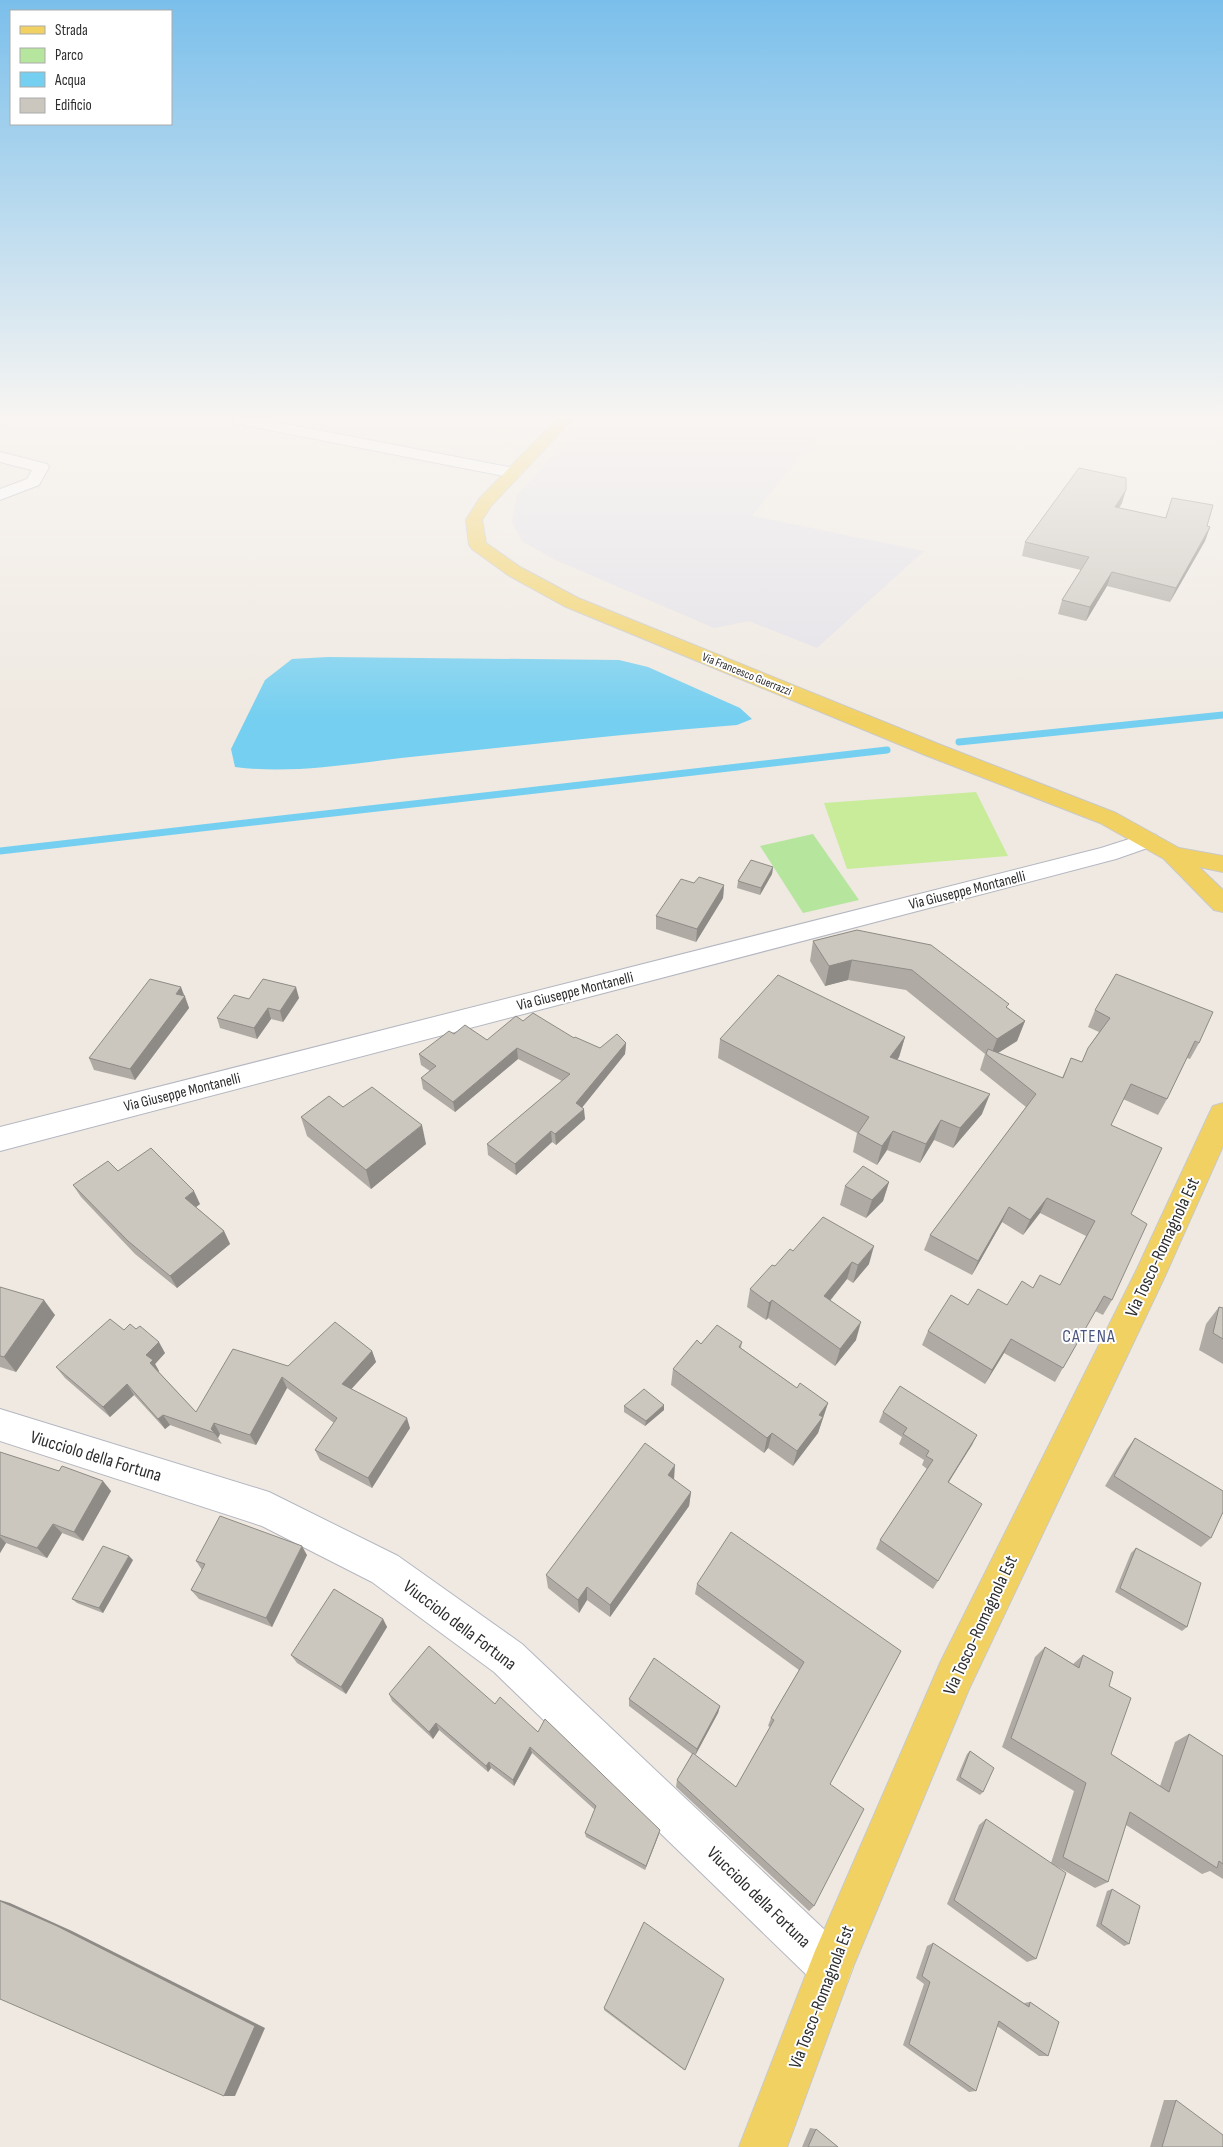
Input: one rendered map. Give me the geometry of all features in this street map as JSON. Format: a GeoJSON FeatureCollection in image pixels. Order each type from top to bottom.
{"type":"FeatureCollection","features":[{"type":"Feature","properties":{"kind":"main road","name":"Via Francesco Guerrazzi"},"geometry":{"type":"LineString","coordinates":[[475,519],[478,545],[514,571],[571,602],[932,750],[1108,818],[1172,854],[1223,903]]}},
{"type":"Feature","properties":{"kind":"main road","name":"Via Francesco Guerrazzi"},"geometry":{"type":"LineString","coordinates":[[1172,854],[1223,864]]}},
{"type":"Feature","properties":{"kind":"main road","name":"Via Tosco-Romagnola Est"},"geometry":{"type":"LineString","coordinates":[[763,2147],[831,1967],[956,1675],[1149,1276],[1223,1114]]}},
{"type":"Feature","properties":{"kind":"street","name":"Via Giuseppe Montanelli"},"geometry":{"type":"LineString","coordinates":[[0,1139],[1108,854],[1148,840]]}},
{"type":"Feature","properties":{"kind":"street","name":"Viucciolo della Fortuna"},"geometry":{"type":"LineString","coordinates":[[0,1425],[268,1510],[385,1569],[508,1658],[831,1967]]}},
{"type":"Feature","properties":{"kind":"shaded area"},"geometry":{"type":"Polygon","coordinates":[[[512,519],[768,519],[924,551],[817,648],[749,621],[714,628],[553,559],[522,541],[512,519]]]}},
{"type":"Feature","properties":{"kind":"green space"},"geometry":{"type":"Polygon","coordinates":[[[976,792],[1008,856],[847,869],[824,803],[976,792]]]}},
{"type":"Feature","properties":{"kind":"green space"},"geometry":{"type":"Polygon","coordinates":[[[813,834],[859,900],[803,913],[760,846],[813,834]]]}},
{"type":"Feature","properties":{"kind":"water"},"geometry":{"type":"Polygon","coordinates":[[[328,657],[619,660],[648,667],[740,708],[752,719],[737,725],[578,739],[328,767],[281,770],[235,767],[231,749],[265,680],[292,659],[328,657]]]}},
{"type":"Feature","properties":{"kind":"building"},"geometry":{"type":"Polygon","coordinates":[[[1042,519],[1209,519],[1207,526],[1210,527],[1176,588],[1112,572],[1090,607],[1062,600],[1089,557],[1025,542],[1042,519]]]}},
{"type":"Feature","properties":{"kind":"building"},"geometry":{"type":"Polygon","coordinates":[[[751,860],[773,867],[761,888],[738,881],[751,860]]]}},
{"type":"Feature","properties":{"kind":"building"},"geometry":{"type":"Polygon","coordinates":[[[699,877],[724,885],[697,929],[656,916],[681,879],[694,883],[699,877]]]}},
{"type":"Feature","properties":{"kind":"building"},"geometry":{"type":"Polygon","coordinates":[[[857,930],[931,945],[1009,1004],[1006,1007],[1025,1021],[997,1039],[912,970],[852,960],[829,966],[813,941],[857,930]]]}},
{"type":"Feature","properties":{"kind":"building"},"geometry":{"type":"Polygon","coordinates":[[[1116,974],[1213,1012],[1199,1043],[1195,1041],[1167,1099],[1131,1084],[1111,1125],[1162,1148],[1131,1214],[1147,1224],[1112,1300],[1104,1296],[1063,1368],[1011,1339],[992,1370],[928,1331],[951,1295],[968,1305],[978,1289],[1007,1305],[1022,1281],[1033,1288],[1040,1275],[1060,1285],[1095,1221],[1047,1198],[1030,1220],[1009,1207],[978,1261],[930,1235],[1036,1094],[986,1054],[988,1049],[1063,1078],[1071,1058],[1082,1062],[1088,1048],[1110,1018],[1095,1010],[1116,974]]]}},
{"type":"Feature","properties":{"kind":"building"},"geometry":{"type":"Polygon","coordinates":[[[778,975],[905,1037],[890,1057],[990,1094],[960,1128],[941,1120],[926,1144],[893,1131],[882,1146],[858,1133],[869,1117],[720,1039],[778,975]]]}},
{"type":"Feature","properties":{"kind":"building"},"geometry":{"type":"Polygon","coordinates":[[[150,979],[181,987],[176,994],[185,996],[130,1069],[89,1058],[150,979]]]}},
{"type":"Feature","properties":{"kind":"building"},"geometry":{"type":"Polygon","coordinates":[[[263,979],[296,987],[280,1011],[268,1008],[254,1028],[217,1018],[234,995],[249,999],[263,979]]]}},
{"type":"Feature","properties":{"kind":"building"},"geometry":{"type":"Polygon","coordinates":[[[533,1013],[574,1038],[600,1048],[617,1034],[626,1043],[576,1103],[584,1109],[555,1134],[551,1131],[515,1164],[487,1144],[570,1074],[517,1048],[453,1102],[421,1078],[436,1066],[419,1054],[449,1031],[454,1034],[465,1025],[487,1040],[516,1016],[523,1021],[533,1013]]]}},
{"type":"Feature","properties":{"kind":"building"},"geometry":{"type":"Polygon","coordinates":[[[372,1087],[422,1125],[366,1170],[301,1117],[329,1096],[343,1107],[372,1087]]]}},
{"type":"Feature","properties":{"kind":"building"},"geometry":{"type":"Polygon","coordinates":[[[151,1148],[194,1191],[185,1198],[224,1231],[170,1276],[128,1241],[73,1185],[108,1161],[118,1171],[151,1148]]]}},
{"type":"Feature","properties":{"kind":"building"},"geometry":{"type":"Polygon","coordinates":[[[863,1166],[889,1182],[872,1200],[845,1186],[863,1166]]]}},
{"type":"Feature","properties":{"kind":"building"},"geometry":{"type":"Polygon","coordinates":[[[823,1217],[874,1246],[858,1265],[852,1262],[824,1296],[861,1322],[840,1349],[772,1300],[769,1303],[750,1289],[790,1249],[793,1251],[823,1217]]]}},
{"type":"Feature","properties":{"kind":"building"},"geometry":{"type":"Polygon","coordinates":[[[0,1287],[44,1300],[4,1357],[0,1356],[0,1287]]]}},
{"type":"Feature","properties":{"kind":"building"},"geometry":{"type":"Polygon","coordinates":[[[1219,1307],[1223,1308],[1223,1339],[1213,1333],[1219,1307]]]}},
{"type":"Feature","properties":{"kind":"building"},"geometry":{"type":"Polygon","coordinates":[[[110,1319],[124,1330],[130,1324],[136,1329],[140,1326],[159,1342],[146,1355],[153,1360],[150,1363],[196,1412],[233,1349],[288,1366],[335,1322],[372,1351],[342,1384],[407,1418],[368,1478],[315,1450],[337,1418],[282,1377],[250,1435],[214,1423],[211,1429],[215,1433],[163,1415],[158,1419],[127,1384],[103,1407],[56,1367],[110,1319]]]}},
{"type":"Feature","properties":{"kind":"building"},"geometry":{"type":"Polygon","coordinates":[[[717,1325],[742,1342],[739,1347],[797,1388],[800,1383],[828,1403],[819,1415],[823,1417],[797,1451],[772,1433],[767,1438],[673,1369],[697,1340],[701,1344],[717,1325]]]}},
{"type":"Feature","properties":{"kind":"building"},"geometry":{"type":"Polygon","coordinates":[[[900,1386],[977,1435],[948,1482],[982,1504],[938,1581],[880,1540],[933,1460],[926,1456],[929,1451],[903,1434],[907,1428],[883,1412],[900,1386]]]}},
{"type":"Feature","properties":{"kind":"building"},"geometry":{"type":"Polygon","coordinates":[[[644,1389],[664,1405],[646,1421],[624,1406],[644,1389]]]}},
{"type":"Feature","properties":{"kind":"building"},"geometry":{"type":"Polygon","coordinates":[[[1135,1438],[1223,1491],[1223,1512],[1211,1538],[1114,1476],[1135,1438]]]}},
{"type":"Feature","properties":{"kind":"building"},"geometry":{"type":"Polygon","coordinates":[[[645,1443],[675,1465],[668,1475],[691,1492],[610,1605],[587,1587],[578,1600],[546,1575],[645,1443]]]}},
{"type":"Feature","properties":{"kind":"building"},"geometry":{"type":"Polygon","coordinates":[[[0,1452],[59,1471],[62,1466],[103,1481],[74,1532],[53,1524],[37,1548],[0,1535],[0,1452]]]}},
{"type":"Feature","properties":{"kind":"building"},"geometry":{"type":"Polygon","coordinates":[[[220,1516],[302,1546],[266,1618],[191,1590],[205,1564],[196,1561],[220,1516]]]}},
{"type":"Feature","properties":{"kind":"building"},"geometry":{"type":"Polygon","coordinates":[[[731,1532],[901,1651],[830,1784],[864,1809],[814,1906],[677,1780],[693,1753],[736,1787],[774,1720],[771,1718],[804,1662],[697,1584],[731,1532]]]}},
{"type":"Feature","properties":{"kind":"building"},"geometry":{"type":"Polygon","coordinates":[[[103,1546],[129,1556],[99,1608],[72,1599],[103,1546]]]}},
{"type":"Feature","properties":{"kind":"building"},"geometry":{"type":"Polygon","coordinates":[[[1136,1548],[1201,1583],[1187,1627],[1120,1588],[1136,1548]]]}},
{"type":"Feature","properties":{"kind":"building"},"geometry":{"type":"Polygon","coordinates":[[[334,1589],[383,1619],[341,1687],[291,1655],[334,1589]]]}},
{"type":"Feature","properties":{"kind":"building"},"geometry":{"type":"Polygon","coordinates":[[[429,1646],[495,1704],[500,1697],[538,1732],[545,1719],[660,1830],[646,1866],[585,1833],[596,1806],[530,1747],[513,1780],[489,1762],[486,1766],[436,1723],[429,1732],[389,1694],[429,1646]]]}},
{"type":"Feature","properties":{"kind":"building"},"geometry":{"type":"Polygon","coordinates":[[[1045,1647],[1079,1668],[1083,1655],[1113,1672],[1109,1686],[1131,1698],[1111,1754],[1169,1792],[1189,1734],[1223,1756],[1223,1864],[1219,1861],[1217,1868],[1130,1812],[1108,1882],[1063,1857],[1086,1783],[1011,1738],[1045,1647]]]}},
{"type":"Feature","properties":{"kind":"building"},"geometry":{"type":"Polygon","coordinates":[[[654,1658],[720,1706],[697,1749],[629,1699],[654,1658]]]}},
{"type":"Feature","properties":{"kind":"building"},"geometry":{"type":"Polygon","coordinates":[[[970,1751],[994,1768],[983,1792],[960,1777],[970,1751]]]}},
{"type":"Feature","properties":{"kind":"building"},"geometry":{"type":"Polygon","coordinates":[[[986,1819],[1066,1873],[1036,1959],[954,1900],[986,1819]]]}},
{"type":"Feature","properties":{"kind":"building"},"geometry":{"type":"Polygon","coordinates":[[[1112,1889],[1140,1906],[1129,1944],[1101,1924],[1112,1889]]]}},
{"type":"Feature","properties":{"kind":"building"},"geometry":{"type":"Polygon","coordinates":[[[0,1901],[57,1926],[255,2026],[224,2096],[0,1999],[0,1901]]]}},
{"type":"Feature","properties":{"kind":"building"},"geometry":{"type":"Polygon","coordinates":[[[644,1922],[724,1979],[685,2070],[604,2008],[644,1922]]]}},
{"type":"Feature","properties":{"kind":"building"},"geometry":{"type":"Polygon","coordinates":[[[933,1943],[1029,2007],[1030,2002],[1059,2022],[1048,2056],[999,2021],[976,2091],[909,2044],[930,1982],[922,1976],[933,1943]]]}},
{"type":"Feature","properties":{"kind":"building"},"geometry":{"type":"Polygon","coordinates":[[[1176,2100],[1223,2135],[1223,2147],[1162,2147],[1176,2100]]]}},
{"type":"Feature","properties":{"kind":"building"},"geometry":{"type":"Polygon","coordinates":[[[816,2129],[838,2147],[808,2147],[816,2129]]]}},
{"type":"Feature","properties":{"kind":"waterway"},"geometry":{"type":"LineString","coordinates":[[959,742],[1223,715]]}},
{"type":"Feature","properties":{"kind":"waterway"},"geometry":{"type":"LineString","coordinates":[[0,851],[887,750]]}},
{"type":"Feature","properties":{"kind":"district","name":"CATENA"},"geometry":{"type":"Point","coordinates":[1089,1336]}}]}
